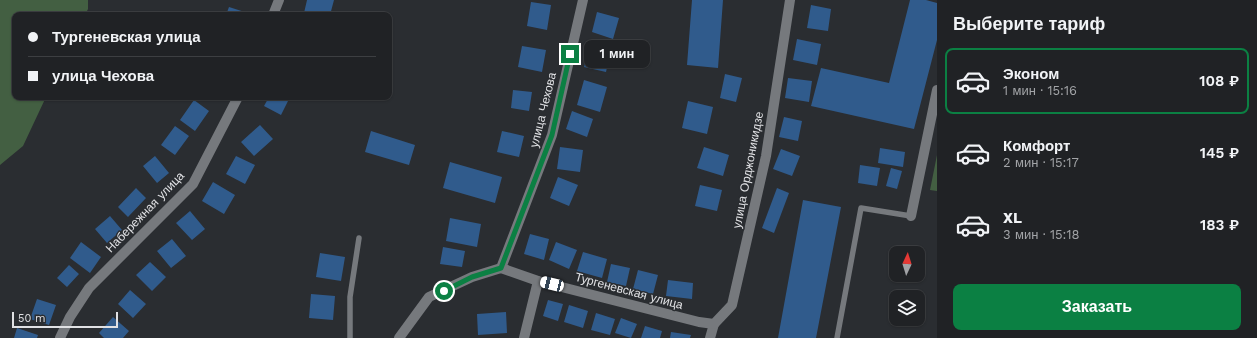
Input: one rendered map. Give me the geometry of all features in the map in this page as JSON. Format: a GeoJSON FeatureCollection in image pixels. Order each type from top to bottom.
{"type":"FeatureCollection","features":[{"type":"Feature","properties":{"kind":"street"},"geometry":{"type":"LineString","coordinates":[[274,12],[279,0]]}},
{"type":"Feature","properties":{"kind":"street","name":"улица Чехова"},"geometry":{"type":"LineString","coordinates":[[501,268],[552,135],[583,0]]}},
{"type":"Feature","properties":{"kind":"street","name":"улица Орджоникидзе"},"geometry":{"type":"LineString","coordinates":[[710,338],[714,324],[732,305],[766,156],[790,0]]}},
{"type":"Feature","properties":{"kind":"street"},"geometry":{"type":"LineString","coordinates":[[911,216],[937,90]]}},
{"type":"Feature","properties":{"kind":"street","name":"Набережная улица"},"geometry":{"type":"LineString","coordinates":[[60,338],[70,317],[89,288],[193,184],[236,100]]}},
{"type":"Feature","properties":{"kind":"street"},"geometry":{"type":"LineString","coordinates":[[399,338],[430,298],[472,277],[501,268]]}},
{"type":"Feature","properties":{"kind":"street","name":"Тургеневская улица"},"geometry":{"type":"LineString","coordinates":[[501,268],[538,280],[699,322],[714,324]]}},
{"type":"Feature","properties":{"kind":"street"},"geometry":{"type":"LineString","coordinates":[[524,338],[538,280]]}},
{"type":"Feature","properties":{"kind":"lane"},"geometry":{"type":"LineString","coordinates":[[837,338],[862,208],[911,216]]}},
{"type":"Feature","properties":{"kind":"lane"},"geometry":{"type":"LineString","coordinates":[[350,338],[350,297],[359,238]]}},
{"type":"Feature","properties":{"kind":"green space"},"geometry":{"type":"Polygon","coordinates":[[[0,0],[88,0],[86,12],[12,12],[12,100],[45,100],[23,146],[0,165],[0,0]]]}},
{"type":"Feature","properties":{"kind":"green space"},"geometry":{"type":"Polygon","coordinates":[[[937,155],[937,191],[930,190],[937,155]]]}},
{"type":"Feature","properties":{"kind":"building"},"geometry":{"type":"Polygon","coordinates":[[[307,0],[334,0],[331,12],[304,12],[307,0]]]}},
{"type":"Feature","properties":{"kind":"building"},"geometry":{"type":"Polygon","coordinates":[[[692,0],[723,0],[718,68],[687,65],[692,0]]]}},
{"type":"Feature","properties":{"kind":"building"},"geometry":{"type":"Polygon","coordinates":[[[910,0],[926,0],[937,3],[937,40],[914,129],[811,106],[821,68],[889,83],[910,0]]]}},
{"type":"Feature","properties":{"kind":"building"},"geometry":{"type":"Polygon","coordinates":[[[531,2],[551,5],[547,30],[527,26],[531,2]]]}},
{"type":"Feature","properties":{"kind":"building"},"geometry":{"type":"Polygon","coordinates":[[[811,5],[831,9],[828,31],[807,28],[811,5]]]}},
{"type":"Feature","properties":{"kind":"building"},"geometry":{"type":"Polygon","coordinates":[[[229,7],[245,12],[227,12],[229,7]]]}},
{"type":"Feature","properties":{"kind":"building"},"geometry":{"type":"Polygon","coordinates":[[[597,12],[619,18],[613,39],[592,32],[597,12]]]}},
{"type":"Feature","properties":{"kind":"building"},"geometry":{"type":"Polygon","coordinates":[[[797,39],[821,44],[817,65],[793,60],[797,39]]]}},
{"type":"Feature","properties":{"kind":"building"},"geometry":{"type":"Polygon","coordinates":[[[522,46],[546,50],[542,72],[518,67],[522,46]]]}},
{"type":"Feature","properties":{"kind":"building"},"geometry":{"type":"Polygon","coordinates":[[[589,48],[610,54],[606,72],[584,67],[589,48]]]}},
{"type":"Feature","properties":{"kind":"building"},"geometry":{"type":"Polygon","coordinates":[[[725,74],[742,78],[736,102],[720,98],[725,74]]]}},
{"type":"Feature","properties":{"kind":"building"},"geometry":{"type":"Polygon","coordinates":[[[788,78],[812,81],[809,102],[785,98],[788,78]]]}},
{"type":"Feature","properties":{"kind":"building"},"geometry":{"type":"Polygon","coordinates":[[[584,80],[607,87],[600,112],[577,105],[584,80]]]}},
{"type":"Feature","properties":{"kind":"building"},"geometry":{"type":"Polygon","coordinates":[[[513,90],[532,92],[529,111],[511,108],[513,90]]]}},
{"type":"Feature","properties":{"kind":"building"},"geometry":{"type":"Polygon","coordinates":[[[194,100],[209,111],[195,131],[180,120],[194,100]]]}},
{"type":"Feature","properties":{"kind":"building"},"geometry":{"type":"Polygon","coordinates":[[[267,100],[288,100],[281,115],[264,106],[267,100]]]}},
{"type":"Feature","properties":{"kind":"building"},"geometry":{"type":"Polygon","coordinates":[[[688,101],[713,107],[707,134],[682,128],[688,101]]]}},
{"type":"Feature","properties":{"kind":"building"},"geometry":{"type":"Polygon","coordinates":[[[572,111],[593,119],[587,137],[566,129],[572,111]]]}},
{"type":"Feature","properties":{"kind":"building"},"geometry":{"type":"Polygon","coordinates":[[[784,117],[802,121],[798,141],[779,137],[784,117]]]}},
{"type":"Feature","properties":{"kind":"building"},"geometry":{"type":"Polygon","coordinates":[[[260,125],[273,139],[254,156],[241,142],[260,125]]]}},
{"type":"Feature","properties":{"kind":"building"},"geometry":{"type":"Polygon","coordinates":[[[175,126],[189,136],[175,155],[161,145],[175,126]]]}},
{"type":"Feature","properties":{"kind":"building"},"geometry":{"type":"Polygon","coordinates":[[[371,131],[415,145],[409,165],[365,152],[371,131]]]}},
{"type":"Feature","properties":{"kind":"building"},"geometry":{"type":"Polygon","coordinates":[[[502,131],[524,136],[519,157],[497,152],[502,131]]]}},
{"type":"Feature","properties":{"kind":"building"},"geometry":{"type":"Polygon","coordinates":[[[560,147],[583,150],[580,172],[557,169],[560,147]]]}},
{"type":"Feature","properties":{"kind":"building"},"geometry":{"type":"Polygon","coordinates":[[[704,147],[729,155],[723,176],[697,168],[704,147]]]}},
{"type":"Feature","properties":{"kind":"building"},"geometry":{"type":"Polygon","coordinates":[[[880,148],[905,152],[903,167],[878,163],[880,148]]]}},
{"type":"Feature","properties":{"kind":"building"},"geometry":{"type":"Polygon","coordinates":[[[781,149],[800,156],[792,176],[773,169],[781,149]]]}},
{"type":"Feature","properties":{"kind":"building"},"geometry":{"type":"Polygon","coordinates":[[[155,156],[169,173],[157,183],[143,166],[155,156]]]}},
{"type":"Feature","properties":{"kind":"building"},"geometry":{"type":"Polygon","coordinates":[[[236,156],[255,165],[245,184],[226,174],[236,156]]]}},
{"type":"Feature","properties":{"kind":"building"},"geometry":{"type":"Polygon","coordinates":[[[450,162],[502,177],[495,203],[443,188],[450,162]]]}},
{"type":"Feature","properties":{"kind":"building"},"geometry":{"type":"Polygon","coordinates":[[[860,165],[880,168],[877,186],[858,183],[860,165]]]}},
{"type":"Feature","properties":{"kind":"building"},"geometry":{"type":"Polygon","coordinates":[[[891,168],[902,171],[897,189],[886,186],[891,168]]]}},
{"type":"Feature","properties":{"kind":"building"},"geometry":{"type":"Polygon","coordinates":[[[558,177],[578,185],[569,206],[550,198],[558,177]]]}},
{"type":"Feature","properties":{"kind":"building"},"geometry":{"type":"Polygon","coordinates":[[[213,182],[235,195],[224,214],[202,201],[213,182]]]}},
{"type":"Feature","properties":{"kind":"building"},"geometry":{"type":"Polygon","coordinates":[[[700,185],[722,190],[717,211],[695,206],[700,185]]]}},
{"type":"Feature","properties":{"kind":"building"},"geometry":{"type":"Polygon","coordinates":[[[136,188],[146,198],[128,217],[118,207],[136,188]]]}},
{"type":"Feature","properties":{"kind":"building"},"geometry":{"type":"Polygon","coordinates":[[[777,188],[789,193],[774,233],[762,228],[777,188]]]}},
{"type":"Feature","properties":{"kind":"building"},"geometry":{"type":"Polygon","coordinates":[[[803,200],[841,207],[816,338],[778,338],[803,200]]]}},
{"type":"Feature","properties":{"kind":"building"},"geometry":{"type":"Polygon","coordinates":[[[190,211],[205,229],[192,240],[176,223],[190,211]]]}},
{"type":"Feature","properties":{"kind":"building"},"geometry":{"type":"Polygon","coordinates":[[[110,216],[122,230],[107,243],[95,229],[110,216]]]}},
{"type":"Feature","properties":{"kind":"building"},"geometry":{"type":"Polygon","coordinates":[[[450,218],[481,224],[477,247],[446,241],[450,218]]]}},
{"type":"Feature","properties":{"kind":"building"},"geometry":{"type":"Polygon","coordinates":[[[530,234],[549,239],[544,260],[524,254],[530,234]]]}},
{"type":"Feature","properties":{"kind":"building"},"geometry":{"type":"Polygon","coordinates":[[[172,239],[186,256],[171,268],[157,251],[172,239]]]}},
{"type":"Feature","properties":{"kind":"building"},"geometry":{"type":"Polygon","coordinates":[[[81,242],[101,257],[90,273],[70,258],[81,242]]]}},
{"type":"Feature","properties":{"kind":"building"},"geometry":{"type":"Polygon","coordinates":[[[556,242],[577,250],[569,269],[549,260],[556,242]]]}},
{"type":"Feature","properties":{"kind":"building"},"geometry":{"type":"Polygon","coordinates":[[[443,247],[465,251],[462,267],[440,264],[443,247]]]}},
{"type":"Feature","properties":{"kind":"building"},"geometry":{"type":"Polygon","coordinates":[[[583,252],[607,259],[602,278],[577,271],[583,252]]]}},
{"type":"Feature","properties":{"kind":"building"},"geometry":{"type":"Polygon","coordinates":[[[320,253],[345,257],[341,281],[316,277],[320,253]]]}},
{"type":"Feature","properties":{"kind":"building"},"geometry":{"type":"Polygon","coordinates":[[[150,262],[166,277],[152,291],[136,275],[150,262]]]}},
{"type":"Feature","properties":{"kind":"building"},"geometry":{"type":"Polygon","coordinates":[[[611,264],[630,268],[626,286],[607,282],[611,264]]]}},
{"type":"Feature","properties":{"kind":"building"},"geometry":{"type":"Polygon","coordinates":[[[69,265],[79,274],[67,287],[57,278],[69,265]]]}},
{"type":"Feature","properties":{"kind":"building"},"geometry":{"type":"Polygon","coordinates":[[[638,270],[658,275],[653,294],[633,289],[638,270]]]}},
{"type":"Feature","properties":{"kind":"building"},"geometry":{"type":"Polygon","coordinates":[[[668,280],[693,283],[692,299],[666,296],[668,280]]]}},
{"type":"Feature","properties":{"kind":"building"},"geometry":{"type":"Polygon","coordinates":[[[130,290],[146,304],[133,318],[118,304],[130,290]]]}},
{"type":"Feature","properties":{"kind":"building"},"geometry":{"type":"Polygon","coordinates":[[[311,294],[335,296],[333,320],[309,318],[311,294]]]}},
{"type":"Feature","properties":{"kind":"building"},"geometry":{"type":"Polygon","coordinates":[[[37,299],[56,305],[49,325],[30,319],[37,299]]]}},
{"type":"Feature","properties":{"kind":"building"},"geometry":{"type":"Polygon","coordinates":[[[548,300],[563,304],[558,321],[543,316],[548,300]]]}},
{"type":"Feature","properties":{"kind":"building"},"geometry":{"type":"Polygon","coordinates":[[[569,305],[588,311],[583,328],[564,322],[569,305]]]}},
{"type":"Feature","properties":{"kind":"building"},"geometry":{"type":"Polygon","coordinates":[[[506,312],[507,333],[478,335],[477,314],[506,312]]]}},
{"type":"Feature","properties":{"kind":"building"},"geometry":{"type":"Polygon","coordinates":[[[596,313],[615,319],[610,335],[591,330],[596,313]]]}},
{"type":"Feature","properties":{"kind":"building"},"geometry":{"type":"Polygon","coordinates":[[[113,317],[129,331],[123,338],[104,338],[99,333],[113,317]]]}},
{"type":"Feature","properties":{"kind":"building"},"geometry":{"type":"Polygon","coordinates":[[[621,318],[637,324],[631,338],[615,333],[621,318]]]}},
{"type":"Feature","properties":{"kind":"building"},"geometry":{"type":"Polygon","coordinates":[[[645,326],[662,331],[660,338],[641,338],[645,326]]]}},
{"type":"Feature","properties":{"kind":"building"},"geometry":{"type":"Polygon","coordinates":[[[17,328],[38,335],[37,338],[14,338],[17,328]]]}},
{"type":"Feature","properties":{"kind":"building"},"geometry":{"type":"Polygon","coordinates":[[[671,332],[691,335],[690,338],[670,338],[671,332]]]}},
{"type":"Feature","properties":{"kind":"route"},"geometry":{"type":"LineString","coordinates":[[444,291],[472,277],[501,268],[552,135],[570,54]]}}]}
